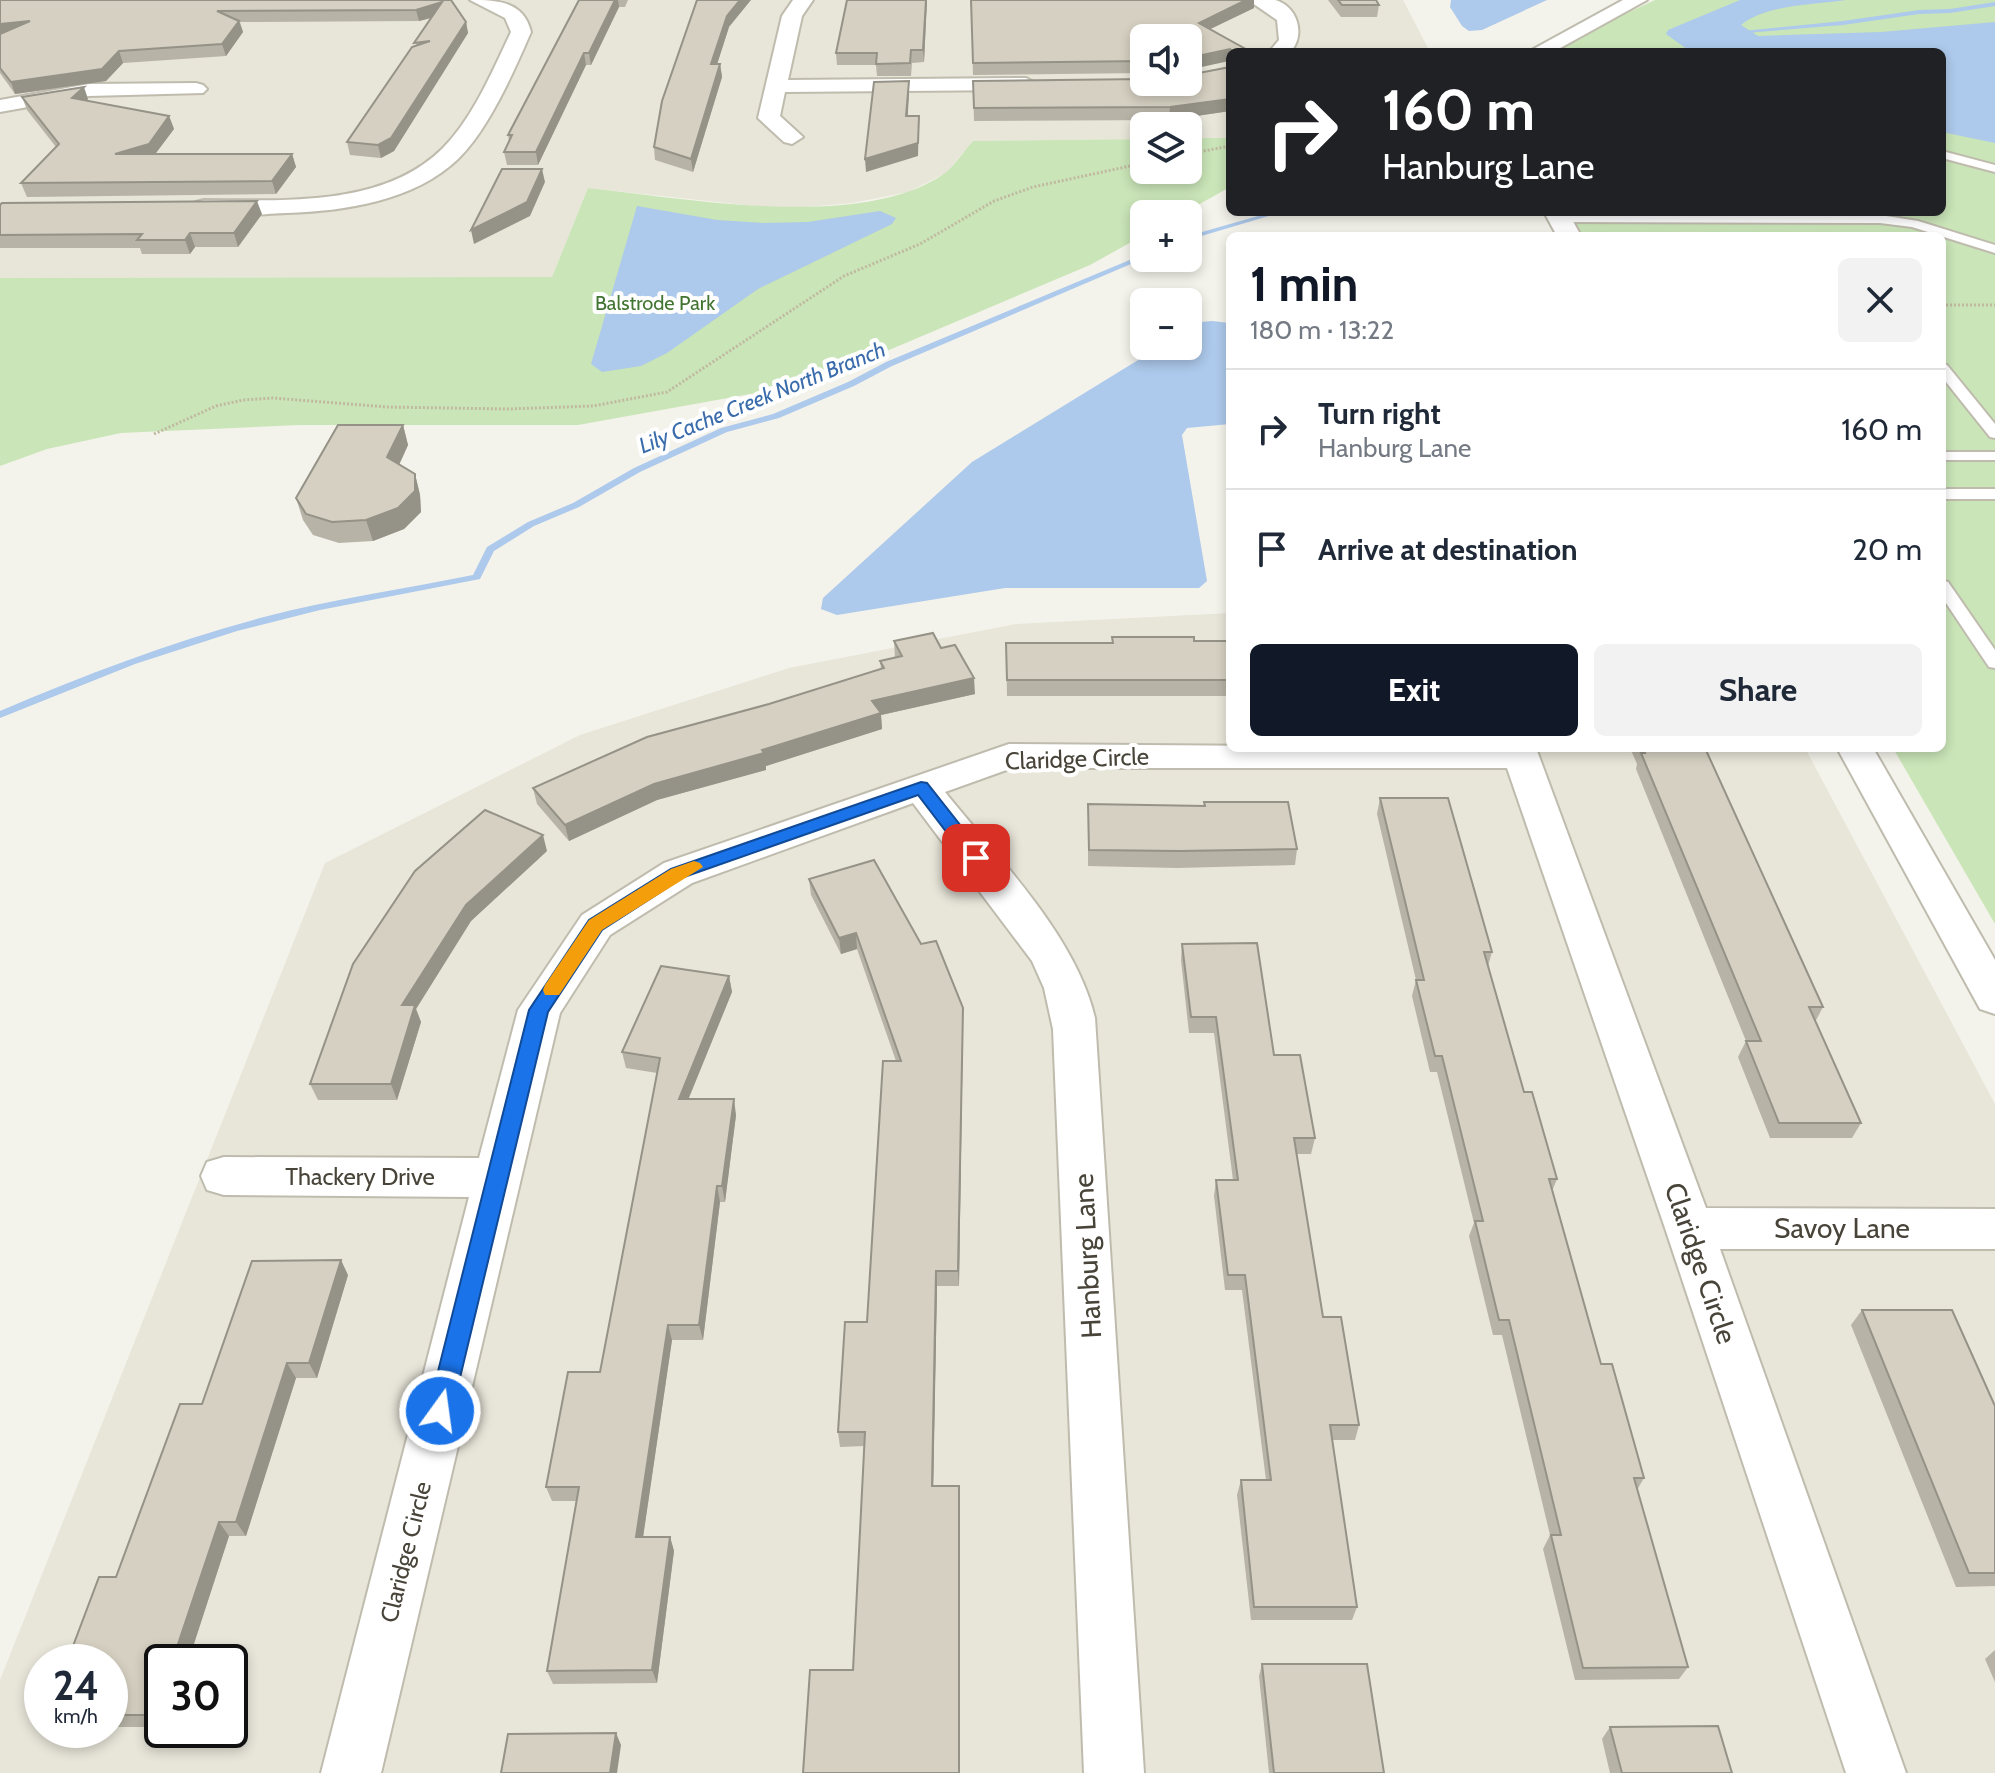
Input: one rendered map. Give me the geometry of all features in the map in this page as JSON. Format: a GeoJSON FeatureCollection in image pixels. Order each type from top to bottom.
{"type":"FeatureCollection","features":[{"type":"Feature","properties":{"kind":"street"},"geometry":{"type":"LineString","coordinates":[[490,3],[523,0]]}},
{"type":"Feature","properties":{"kind":"street"},"geometry":{"type":"LineString","coordinates":[[792,137],[769,118],[792,16],[803,0]]}},
{"type":"Feature","properties":{"kind":"street"},"geometry":{"type":"LineString","coordinates":[[1258,0],[1285,15],[1290,30],[1283,48]]}},
{"type":"Feature","properties":{"kind":"street"},"geometry":{"type":"LineString","coordinates":[[1546,48],[1637,0]]}},
{"type":"Feature","properties":{"kind":"street"},"geometry":{"type":"LineString","coordinates":[[187,207],[314,204],[404,193],[460,142],[521,32],[519,21],[490,3]]}},
{"type":"Feature","properties":{"kind":"street"},"geometry":{"type":"LineString","coordinates":[[774,86],[1047,84]]}},
{"type":"Feature","properties":{"kind":"street"},"geometry":{"type":"LineString","coordinates":[[3,102],[89,90],[196,89]]}},
{"type":"Feature","properties":{"kind":"street","name":"Claridge Circle"},"geometry":{"type":"LineString","coordinates":[[351,1773],[539,1010],[596,925],[678,873],[1009,756],[1519,752],[1689,1228],[1876,1773]]}},
{"type":"Feature","properties":{"kind":"street"},"geometry":{"type":"LineString","coordinates":[[1857,752],[1995,998]]}},
{"type":"Feature","properties":{"kind":"street","name":"Hanburg Lane"},"geometry":{"type":"LineString","coordinates":[[921,787],[1047,950],[1061,972],[1069,997],[1075,1029],[1114,1773]]}},
{"type":"Feature","properties":{"kind":"street","name":"Thackery Drive"},"geometry":{"type":"LineString","coordinates":[[224,1176],[497,1178]]}},
{"type":"Feature","properties":{"kind":"street","name":"Savoy Lane"},"geometry":{"type":"LineString","coordinates":[[1689,1228],[1995,1229]]}},
{"type":"Feature","properties":{"kind":"lane"},"geometry":{"type":"LineString","coordinates":[[1946,155],[1995,169]]}},
{"type":"Feature","properties":{"kind":"lane"},"geometry":{"type":"LineString","coordinates":[[1561,222],[1779,216]]}},
{"type":"Feature","properties":{"kind":"lane"},"geometry":{"type":"LineString","coordinates":[[1816,216],[1829,232]]}},
{"type":"Feature","properties":{"kind":"lane"},"geometry":{"type":"LineString","coordinates":[[1831,216],[1914,224],[1940,232]]}},
{"type":"Feature","properties":{"kind":"lane"},"geometry":{"type":"LineString","coordinates":[[1946,234],[1995,249]]}},
{"type":"Feature","properties":{"kind":"lane"},"geometry":{"type":"LineString","coordinates":[[1946,373],[1995,434]]}},
{"type":"Feature","properties":{"kind":"lane"},"geometry":{"type":"LineString","coordinates":[[1946,456],[1995,456]]}},
{"type":"Feature","properties":{"kind":"lane"},"geometry":{"type":"LineString","coordinates":[[1946,494],[1995,494]]}},
{"type":"Feature","properties":{"kind":"lane"},"geometry":{"type":"LineString","coordinates":[[1946,591],[1995,663]]}},
{"type":"Feature","properties":{"kind":"path"},"geometry":{"type":"LineString","coordinates":[[1202,151],[1226,147]]}},
{"type":"Feature","properties":{"kind":"path"},"geometry":{"type":"LineString","coordinates":[[154,434],[216,406],[243,400],[273,398],[387,407],[508,409],[593,406],[667,392],[844,276],[920,244],[994,201],[1033,187],[1130,166]]}},
{"type":"Feature","properties":{"kind":"path"},"geometry":{"type":"LineString","coordinates":[[1946,305],[1995,305]]}},
{"type":"Feature","properties":{"kind":"shaded area"},"geometry":{"type":"Polygon","coordinates":[[[0,0],[1403,0],[1428,48],[1226,48],[1226,138],[1202,138],[1202,112],[1130,112],[1130,139],[973,141],[946,173],[908,192],[852,203],[782,209],[588,188],[552,277],[0,278],[0,0]]]}},
{"type":"Feature","properties":{"kind":"shaded area"},"geometry":{"type":"Polygon","coordinates":[[[1226,613],[1226,752],[1807,752],[1995,1104],[1995,1773],[0,1773],[0,1680],[325,863],[580,735],[789,668],[1016,624],[1226,613]]]}},
{"type":"Feature","properties":{"kind":"green space"},"geometry":{"type":"Polygon","coordinates":[[[1655,0],[1995,0],[1995,924],[1895,752],[1946,752],[1946,232],[1580,232],[1570,216],[1946,216],[1946,48],[1552,48],[1655,0]]]}},
{"type":"Feature","properties":{"kind":"green space","name":"Balstrode Park"},"geometry":{"type":"Polygon","coordinates":[[[1202,138],[1226,138],[1226,189],[1202,203],[1202,200],[1130,200],[1130,243],[1090,265],[811,383],[578,425],[299,425],[121,433],[47,449],[0,466],[0,278],[552,277],[588,188],[772,206],[868,202],[910,191],[945,173],[973,141],[1130,139],[1130,184],[1202,184],[1202,138]]]}},
{"type":"Feature","properties":{"kind":"water"},"geometry":{"type":"Polygon","coordinates":[[[1451,0],[1547,0],[1482,30],[1469,31],[1450,7],[1451,0]]]}},
{"type":"Feature","properties":{"kind":"water"},"geometry":{"type":"Polygon","coordinates":[[[1740,0],[1846,0],[1777,9],[1741,25],[1758,36],[1881,32],[1995,22],[1995,143],[1946,133],[1946,48],[1685,48],[1666,34],[1668,30],[1740,0]]]}},
{"type":"Feature","properties":{"kind":"water"},"geometry":{"type":"Polygon","coordinates":[[[637,206],[717,220],[765,223],[808,222],[880,211],[896,218],[892,224],[758,289],[667,353],[641,366],[602,372],[591,364],[637,206]]]}},
{"type":"Feature","properties":{"kind":"water"},"geometry":{"type":"Polygon","coordinates":[[[1202,322],[1226,323],[1226,424],[1187,428],[1182,435],[1207,581],[1199,588],[1005,588],[837,615],[821,609],[823,598],[972,462],[1138,360],[1202,360],[1202,322]]]}},
{"type":"Feature","properties":{"kind":"building"},"geometry":{"type":"Polygon","coordinates":[[[0,0],[451,0],[466,22],[391,138],[378,145],[347,142],[412,47],[430,41],[414,43],[442,2],[416,10],[217,11],[239,21],[222,44],[119,51],[102,69],[11,82],[0,68],[0,34],[30,21],[0,24],[0,0]]]}},
{"type":"Feature","properties":{"kind":"building"},"geometry":{"type":"Polygon","coordinates":[[[579,0],[615,0],[589,53],[584,53],[536,152],[504,152],[512,135],[508,135],[579,0]]]}},
{"type":"Feature","properties":{"kind":"building"},"geometry":{"type":"Polygon","coordinates":[[[697,0],[740,0],[727,16],[711,64],[720,64],[691,159],[654,147],[662,101],[697,0]]]}},
{"type":"Feature","properties":{"kind":"building"},"geometry":{"type":"Polygon","coordinates":[[[847,0],[926,0],[923,50],[911,50],[910,63],[876,64],[877,53],[836,53],[847,0]]]}},
{"type":"Feature","properties":{"kind":"building"},"geometry":{"type":"Polygon","coordinates":[[[971,0],[1246,0],[1201,24],[1130,24],[1130,61],[973,63],[971,0]]]}},
{"type":"Feature","properties":{"kind":"building"},"geometry":{"type":"Polygon","coordinates":[[[1338,0],[1376,0],[1379,5],[1342,5],[1338,0]]]}},
{"type":"Feature","properties":{"kind":"building"},"geometry":{"type":"Polygon","coordinates":[[[1202,25],[1244,48],[1202,55],[1202,25]]]}},
{"type":"Feature","properties":{"kind":"building"},"geometry":{"type":"Polygon","coordinates":[[[1226,68],[1226,100],[1170,107],[974,108],[973,81],[1130,79],[1130,96],[1202,96],[1202,72],[1226,68]]]}},
{"type":"Feature","properties":{"kind":"building"},"geometry":{"type":"Polygon","coordinates":[[[909,81],[906,116],[919,116],[918,143],[865,159],[874,82],[909,81]]]}},
{"type":"Feature","properties":{"kind":"building"},"geometry":{"type":"Polygon","coordinates":[[[84,87],[72,98],[169,116],[149,144],[115,154],[292,154],[272,181],[21,183],[59,144],[22,97],[84,87]]]}},
{"type":"Feature","properties":{"kind":"building"},"geometry":{"type":"Polygon","coordinates":[[[502,169],[542,169],[527,202],[471,230],[502,169]]]}},
{"type":"Feature","properties":{"kind":"building"},"geometry":{"type":"Polygon","coordinates":[[[257,201],[234,233],[190,233],[185,240],[137,240],[142,234],[0,235],[2,203],[257,201]]]}},
{"type":"Feature","properties":{"kind":"building"},"geometry":{"type":"Polygon","coordinates":[[[338,425],[403,425],[387,457],[415,474],[415,491],[398,508],[366,520],[332,522],[306,514],[296,498],[338,425]]]}},
{"type":"Feature","properties":{"kind":"building"},"geometry":{"type":"Polygon","coordinates":[[[933,633],[941,648],[955,645],[974,678],[872,701],[881,713],[762,750],[764,753],[654,784],[565,825],[533,788],[647,737],[769,704],[884,668],[880,661],[902,656],[894,641],[933,633]]]}},
{"type":"Feature","properties":{"kind":"building"},"geometry":{"type":"Polygon","coordinates":[[[1112,637],[1194,637],[1194,641],[1226,641],[1226,680],[1007,680],[1006,643],[1113,643],[1112,637]]]}},
{"type":"Feature","properties":{"kind":"building"},"geometry":{"type":"Polygon","coordinates":[[[1707,752],[1823,1007],[1809,1007],[1861,1123],[1779,1123],[1746,1041],[1761,1041],[1641,753],[1707,752]]]}},
{"type":"Feature","properties":{"kind":"building"},"geometry":{"type":"Polygon","coordinates":[[[1380,798],[1448,798],[1492,952],[1484,952],[1524,1092],[1532,1092],[1557,1179],[1549,1179],[1601,1364],[1612,1364],[1644,1478],[1634,1478],[1688,1667],[1583,1668],[1551,1535],[1561,1535],[1509,1320],[1499,1320],[1475,1221],[1483,1221],[1442,1056],[1435,1056],[1416,980],[1424,980],[1380,798]]]}},
{"type":"Feature","properties":{"kind":"building"},"geometry":{"type":"Polygon","coordinates":[[[1204,802],[1288,802],[1297,849],[1089,850],[1088,804],[1205,806],[1204,802]]]}},
{"type":"Feature","properties":{"kind":"building"},"geometry":{"type":"Polygon","coordinates":[[[485,810],[543,835],[466,905],[402,1005],[415,1005],[391,1084],[310,1084],[353,964],[415,871],[485,810]]]}},
{"type":"Feature","properties":{"kind":"building"},"geometry":{"type":"Polygon","coordinates":[[[874,860],[921,944],[936,941],[963,1008],[958,1271],[936,1271],[932,1486],[959,1486],[959,1773],[803,1773],[810,1670],[853,1670],[865,1432],[838,1432],[845,1322],[867,1322],[883,1061],[901,1061],[856,933],[839,938],[809,879],[874,860]]]}},
{"type":"Feature","properties":{"kind":"building"},"geometry":{"type":"Polygon","coordinates":[[[1257,943],[1274,1055],[1300,1055],[1315,1138],[1294,1138],[1323,1317],[1341,1317],[1359,1425],[1330,1425],[1357,1607],[1254,1607],[1241,1480],[1271,1480],[1245,1275],[1228,1275],[1216,1180],[1238,1180],[1216,1017],[1191,1017],[1182,944],[1257,943]]]}},
{"type":"Feature","properties":{"kind":"building"},"geometry":{"type":"Polygon","coordinates":[[[661,966],[729,976],[679,1099],[734,1099],[722,1186],[717,1186],[699,1325],[668,1325],[636,1537],[670,1537],[652,1670],[547,1671],[579,1487],[546,1487],[568,1372],[600,1372],[660,1058],[622,1052],[661,966]]]}},
{"type":"Feature","properties":{"kind":"building"},"geometry":{"type":"Polygon","coordinates":[[[341,1260],[309,1363],[287,1363],[236,1522],[219,1522],[178,1644],[144,1644],[144,1715],[128,1715],[128,1644],[74,1644],[99,1577],[116,1577],[180,1404],[202,1404],[252,1261],[341,1260]]]}},
{"type":"Feature","properties":{"kind":"building"},"geometry":{"type":"Polygon","coordinates":[[[1862,1310],[1952,1310],[1995,1406],[1995,1573],[1969,1573],[1862,1310]]]}},
{"type":"Feature","properties":{"kind":"building"},"geometry":{"type":"Polygon","coordinates":[[[1262,1664],[1367,1664],[1384,1773],[1274,1773],[1262,1664]]]}},
{"type":"Feature","properties":{"kind":"building"},"geometry":{"type":"Polygon","coordinates":[[[1718,1726],[1732,1773],[1622,1773],[1610,1727],[1718,1726]]]}},
{"type":"Feature","properties":{"kind":"building"},"geometry":{"type":"Polygon","coordinates":[[[616,1733],[610,1773],[501,1773],[508,1734],[616,1733]]]}},
{"type":"Feature","properties":{"kind":"waterway","name":"Lily Cache Creek North Branch"},"geometry":{"type":"LineString","coordinates":[[1746,31],[1843,23],[1995,4]]}},
{"type":"Feature","properties":{"kind":"waterway","name":"Lily Cache Creek North Branch"},"geometry":{"type":"LineString","coordinates":[[1202,234],[1265,216]]}},
{"type":"Feature","properties":{"kind":"waterway","name":"Lily Cache Creek North Branch"},"geometry":{"type":"LineString","coordinates":[[0,715],[132,662],[268,619],[477,577],[490,549],[531,524],[576,505],[637,470],[724,430],[776,416],[889,364],[1130,262]]}},
{"type":"Feature","properties":{"kind":"slow traffic"},"geometry":{"type":"LineString","coordinates":[[552,990],[596,925],[678,873],[694,867]]}},
{"type":"Feature","properties":{"kind":"route"},"geometry":{"type":"LineString","coordinates":[[440,1411],[539,1010],[596,925],[678,873],[921,787],[976,858]]}}]}
